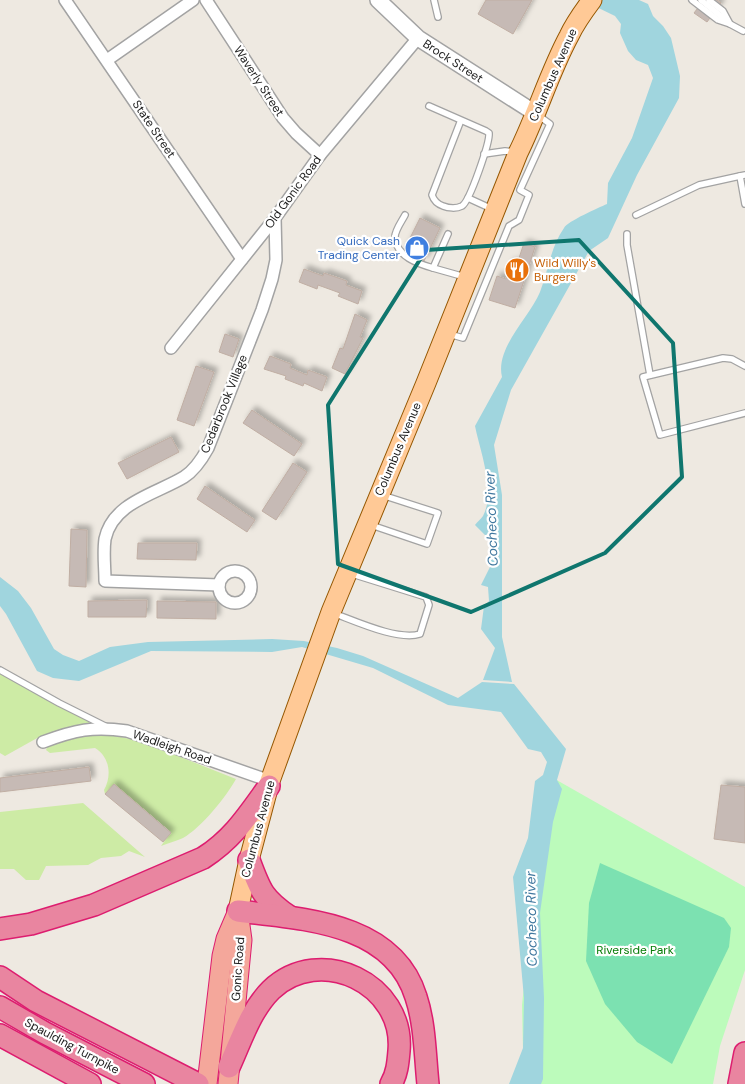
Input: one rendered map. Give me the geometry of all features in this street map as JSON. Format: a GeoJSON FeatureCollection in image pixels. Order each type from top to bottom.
{"type":"FeatureCollection","features":[{"type":"Feature","properties":{"kind":"highway"},"geometry":{"type":"LineString","coordinates":[[0,929],[31,924],[94,905],[203,858],[219,847],[237,830],[269,784]]}},
{"type":"Feature","properties":{"kind":"highway"},"geometry":{"type":"LineString","coordinates":[[249,860],[263,894],[273,905],[292,919]]}},
{"type":"Feature","properties":{"kind":"highway"},"geometry":{"type":"LineString","coordinates":[[238,911],[331,925],[370,940],[386,951],[399,965],[416,995],[420,1010],[428,1084]]}},
{"type":"Feature","properties":{"kind":"highway","name":"Gonic Road"},"geometry":{"type":"LineString","coordinates":[[228,1075],[242,940],[238,911]]}},
{"type":"Feature","properties":{"kind":"highway","name":"Gonic Road"},"geometry":{"type":"LineString","coordinates":[[207,1084],[222,956],[226,939],[238,911]]}},
{"type":"Feature","properties":{"kind":"highway"},"geometry":{"type":"LineString","coordinates":[[228,1075],[250,1021],[259,1005],[283,981],[298,974],[317,970],[349,974],[362,980],[382,997],[390,1008],[396,1021],[400,1047],[395,1076],[391,1084]]}},
{"type":"Feature","properties":{"kind":"highway"},"geometry":{"type":"LineString","coordinates":[[0,977],[36,1001],[191,1080]]}},
{"type":"Feature","properties":{"kind":"highway","name":"Spaulding Turnpike"},"geometry":{"type":"LineString","coordinates":[[0,1007],[45,1033],[144,1084]]}},
{"type":"Feature","properties":{"kind":"highway","name":"Spaulding Turnpike"},"geometry":{"type":"LineString","coordinates":[[0,1035],[90,1084]]}},
{"type":"Feature","properties":{"kind":"highway"},"geometry":{"type":"LineString","coordinates":[[739,1084],[745,1053]]}},
{"type":"Feature","properties":{"kind":"main road","name":"Columbus Avenue"},"geometry":{"type":"LineString","coordinates":[[238,911],[269,784],[346,572],[446,333],[518,152],[569,34],[589,3]]}},
{"type":"Feature","properties":{"kind":"street","name":"State Street"},"geometry":{"type":"LineString","coordinates":[[65,0],[242,259]]}},
{"type":"Feature","properties":{"kind":"street"},"geometry":{"type":"LineString","coordinates":[[107,60],[192,0]]}},
{"type":"Feature","properties":{"kind":"street","name":"Waverly Street"},"geometry":{"type":"LineString","coordinates":[[206,0],[283,118],[320,155]]}},
{"type":"Feature","properties":{"kind":"street","name":"Brock Street"},"geometry":{"type":"LineString","coordinates":[[378,0],[418,38],[535,113]]}},
{"type":"Feature","properties":{"kind":"street","name":"Old Gonic Road"},"geometry":{"type":"LineString","coordinates":[[171,348],[275,218],[320,155],[418,38]]}},
{"type":"Feature","properties":{"kind":"street","name":"Cedarbrook Village"},"geometry":{"type":"LineString","coordinates":[[219,585],[105,581],[105,538],[116,516],[143,496],[184,477],[194,468],[208,448],[262,310],[272,279],[276,260],[275,218]]}},
{"type":"Feature","properties":{"kind":"street","name":"Wadleigh Road"},"geometry":{"type":"LineString","coordinates":[[43,742],[65,733],[87,728],[111,729],[146,737],[269,784]]}},
{"type":"Feature","properties":{"kind":"lane"},"geometry":{"type":"LineString","coordinates":[[434,0],[438,17]]}},
{"type":"Feature","properties":{"kind":"lane"},"geometry":{"type":"LineString","coordinates":[[692,0],[718,20],[743,31]]}},
{"type":"Feature","properties":{"kind":"lane"},"geometry":{"type":"LineString","coordinates":[[701,0],[730,24]]}},
{"type":"Feature","properties":{"kind":"lane"},"geometry":{"type":"LineString","coordinates":[[709,0],[723,11],[730,24]]}},
{"type":"Feature","properties":{"kind":"lane"},"geometry":{"type":"LineString","coordinates":[[429,106],[461,120],[489,133],[484,154],[468,198],[463,205],[456,208],[437,203],[432,195],[461,120]]}},
{"type":"Feature","properties":{"kind":"lane"},"geometry":{"type":"LineString","coordinates":[[446,333],[463,338],[509,226],[519,220],[529,195],[520,190],[550,124],[535,113]]}},
{"type":"Feature","properties":{"kind":"lane"},"geometry":{"type":"LineString","coordinates":[[484,154],[505,151],[518,152]]}},
{"type":"Feature","properties":{"kind":"lane"},"geometry":{"type":"LineString","coordinates":[[636,215],[700,185],[742,176],[745,204]]}},
{"type":"Feature","properties":{"kind":"lane"},"geometry":{"type":"LineString","coordinates":[[468,198],[494,210]]}},
{"type":"Feature","properties":{"kind":"lane"},"geometry":{"type":"LineString","coordinates":[[405,215],[395,238],[403,254],[409,260],[468,278]]}},
{"type":"Feature","properties":{"kind":"lane"},"geometry":{"type":"LineString","coordinates":[[433,268],[448,234]]}},
{"type":"Feature","properties":{"kind":"lane"},"geometry":{"type":"LineString","coordinates":[[626,234],[650,375]]}},
{"type":"Feature","properties":{"kind":"lane"},"geometry":{"type":"LineString","coordinates":[[745,366],[732,359],[723,358],[643,377],[660,435],[745,413]]}},
{"type":"Feature","properties":{"kind":"lane"},"geometry":{"type":"LineString","coordinates":[[366,524],[427,544],[438,513],[379,494]]}},
{"type":"Feature","properties":{"kind":"lane"},"geometry":{"type":"LineString","coordinates":[[331,612],[379,630],[411,637],[420,634],[429,605],[426,597],[346,572]]}},
{"type":"Feature","properties":{"kind":"lane"},"geometry":{"type":"LineString","coordinates":[[0,670],[111,729]]}},
{"type":"Feature","properties":{"kind":"highlighted area"},"geometry":{"type":"Polygon","coordinates":[[[579,240],[673,343],[682,477],[605,553],[471,612],[338,564],[328,405],[426,250],[579,240]]]}},
{"type":"Feature","properties":{"kind":"green space"},"geometry":{"type":"Polygon","coordinates":[[[0,671],[87,719],[90,724],[59,730],[39,737],[5,756],[0,753],[0,671]]]}},
{"type":"Feature","properties":{"kind":"green space"},"geometry":{"type":"Polygon","coordinates":[[[90,734],[111,735],[140,741],[236,779],[220,803],[205,820],[183,838],[161,846],[171,832],[114,784],[105,794],[104,790],[109,773],[107,762],[100,752],[95,748],[50,753],[46,750],[48,745],[90,734]]]}},
{"type":"Feature","properties":{"kind":"green space","name":"Riverside Park"},"geometry":{"type":"Polygon","coordinates":[[[546,774],[745,887],[745,970],[720,1046],[713,1084],[535,1084],[523,1050],[522,1005],[546,774]]]}},
{"type":"Feature","properties":{"kind":"green space"},"geometry":{"type":"Polygon","coordinates":[[[83,803],[145,857],[129,851],[121,856],[101,858],[88,865],[46,866],[39,880],[26,880],[14,869],[0,869],[0,812],[83,803]]]}},
{"type":"Feature","properties":{"kind":"green space"},"geometry":{"type":"Polygon","coordinates":[[[600,863],[724,918],[731,928],[729,947],[672,1064],[637,1042],[605,1004],[586,961],[589,903],[600,863]]]}},
{"type":"Feature","properties":{"kind":"water","name":"Cocheco River"},"geometry":{"type":"Polygon","coordinates":[[[582,0],[639,0],[648,4],[653,16],[671,38],[680,76],[679,98],[637,175],[608,238],[589,251],[511,390],[494,445],[502,495],[502,637],[512,682],[483,680],[495,648],[481,629],[484,606],[489,601],[488,587],[481,585],[491,565],[488,538],[475,525],[483,516],[487,506],[488,484],[475,426],[502,377],[503,355],[514,333],[540,292],[553,251],[564,228],[571,222],[607,204],[608,183],[632,138],[653,78],[648,65],[636,60],[628,51],[620,33],[621,24],[615,16],[582,0]]]}},
{"type":"Feature","properties":{"kind":"water","name":"Cocheco River"},"geometry":{"type":"Polygon","coordinates":[[[0,577],[18,591],[31,608],[54,649],[63,655],[79,661],[110,647],[148,642],[272,639],[304,641],[363,656],[458,698],[482,682],[514,684],[566,749],[557,780],[562,789],[553,822],[540,913],[544,998],[543,1079],[541,1084],[509,1084],[523,1048],[524,998],[513,877],[528,838],[535,781],[543,775],[547,762],[541,752],[528,749],[501,712],[448,705],[373,668],[302,647],[272,652],[151,651],[79,681],[53,678],[37,671],[0,606],[0,577]]]}},
{"type":"Feature","properties":{"kind":"building"},"geometry":{"type":"Polygon","coordinates":[[[486,0],[532,0],[513,34],[478,14],[486,0]]]}},
{"type":"Feature","properties":{"kind":"building"},"geometry":{"type":"Polygon","coordinates":[[[704,0],[717,0],[721,3],[707,22],[694,13],[704,0]]]}},
{"type":"Feature","properties":{"kind":"building"},"geometry":{"type":"Polygon","coordinates":[[[420,218],[440,228],[424,261],[404,250],[420,218]]]}},
{"type":"Feature","properties":{"kind":"building"},"geometry":{"type":"Polygon","coordinates":[[[524,243],[535,247],[515,308],[489,300],[497,276],[506,279],[511,262],[517,264],[524,243]]]}},
{"type":"Feature","properties":{"kind":"building"},"geometry":{"type":"Polygon","coordinates":[[[304,269],[323,276],[324,273],[347,281],[346,285],[362,291],[358,304],[338,296],[340,293],[318,285],[317,289],[299,282],[304,269]]]}},
{"type":"Feature","properties":{"kind":"building"},"geometry":{"type":"Polygon","coordinates":[[[355,314],[367,320],[360,337],[363,338],[345,374],[332,368],[340,348],[343,349],[355,314]]]}},
{"type":"Feature","properties":{"kind":"building"},"geometry":{"type":"Polygon","coordinates":[[[225,334],[239,339],[233,357],[219,352],[225,334]]]}},
{"type":"Feature","properties":{"kind":"building"},"geometry":{"type":"Polygon","coordinates":[[[270,356],[291,364],[290,368],[307,375],[308,370],[327,377],[322,391],[304,383],[303,386],[285,379],[286,376],[264,369],[270,356]]]}},
{"type":"Feature","properties":{"kind":"building"},"geometry":{"type":"Polygon","coordinates":[[[196,366],[214,372],[194,426],[177,420],[196,366]]]}},
{"type":"Feature","properties":{"kind":"building"},"geometry":{"type":"Polygon","coordinates":[[[252,410],[302,444],[294,456],[243,423],[252,410]]]}},
{"type":"Feature","properties":{"kind":"building"},"geometry":{"type":"Polygon","coordinates":[[[171,437],[179,452],[127,479],[118,463],[171,437]]]}},
{"type":"Feature","properties":{"kind":"building"},"geometry":{"type":"Polygon","coordinates":[[[293,463],[307,472],[276,520],[262,511],[293,463]]]}},
{"type":"Feature","properties":{"kind":"building"},"geometry":{"type":"Polygon","coordinates":[[[205,486],[255,520],[247,532],[197,499],[205,486]]]}},
{"type":"Feature","properties":{"kind":"building"},"geometry":{"type":"Polygon","coordinates":[[[71,529],[87,530],[86,587],[69,586],[71,529]]]}},
{"type":"Feature","properties":{"kind":"building"},"geometry":{"type":"Polygon","coordinates":[[[138,543],[197,543],[196,560],[137,559],[138,543]]]}},
{"type":"Feature","properties":{"kind":"building"},"geometry":{"type":"Polygon","coordinates":[[[147,600],[146,617],[88,617],[88,601],[147,600]]]}},
{"type":"Feature","properties":{"kind":"building"},"geometry":{"type":"Polygon","coordinates":[[[157,601],[216,602],[216,619],[157,618],[157,601]]]}},
{"type":"Feature","properties":{"kind":"building"},"geometry":{"type":"Polygon","coordinates":[[[89,767],[91,781],[0,792],[0,778],[89,767]]]}},
{"type":"Feature","properties":{"kind":"building"},"geometry":{"type":"Polygon","coordinates":[[[114,784],[171,833],[163,842],[105,794],[114,784]]]}},
{"type":"Feature","properties":{"kind":"building"},"geometry":{"type":"Polygon","coordinates":[[[721,785],[745,787],[745,843],[714,839],[721,785]]]}},
{"type":"Feature","properties":{"kind":"place","name":"Quick Cash Trading Center"},"geometry":{"type":"Point","coordinates":[417,248]}},
{"type":"Feature","properties":{"kind":"place","name":"Wild Willy's Burgers"},"geometry":{"type":"Point","coordinates":[517,270]}}]}
